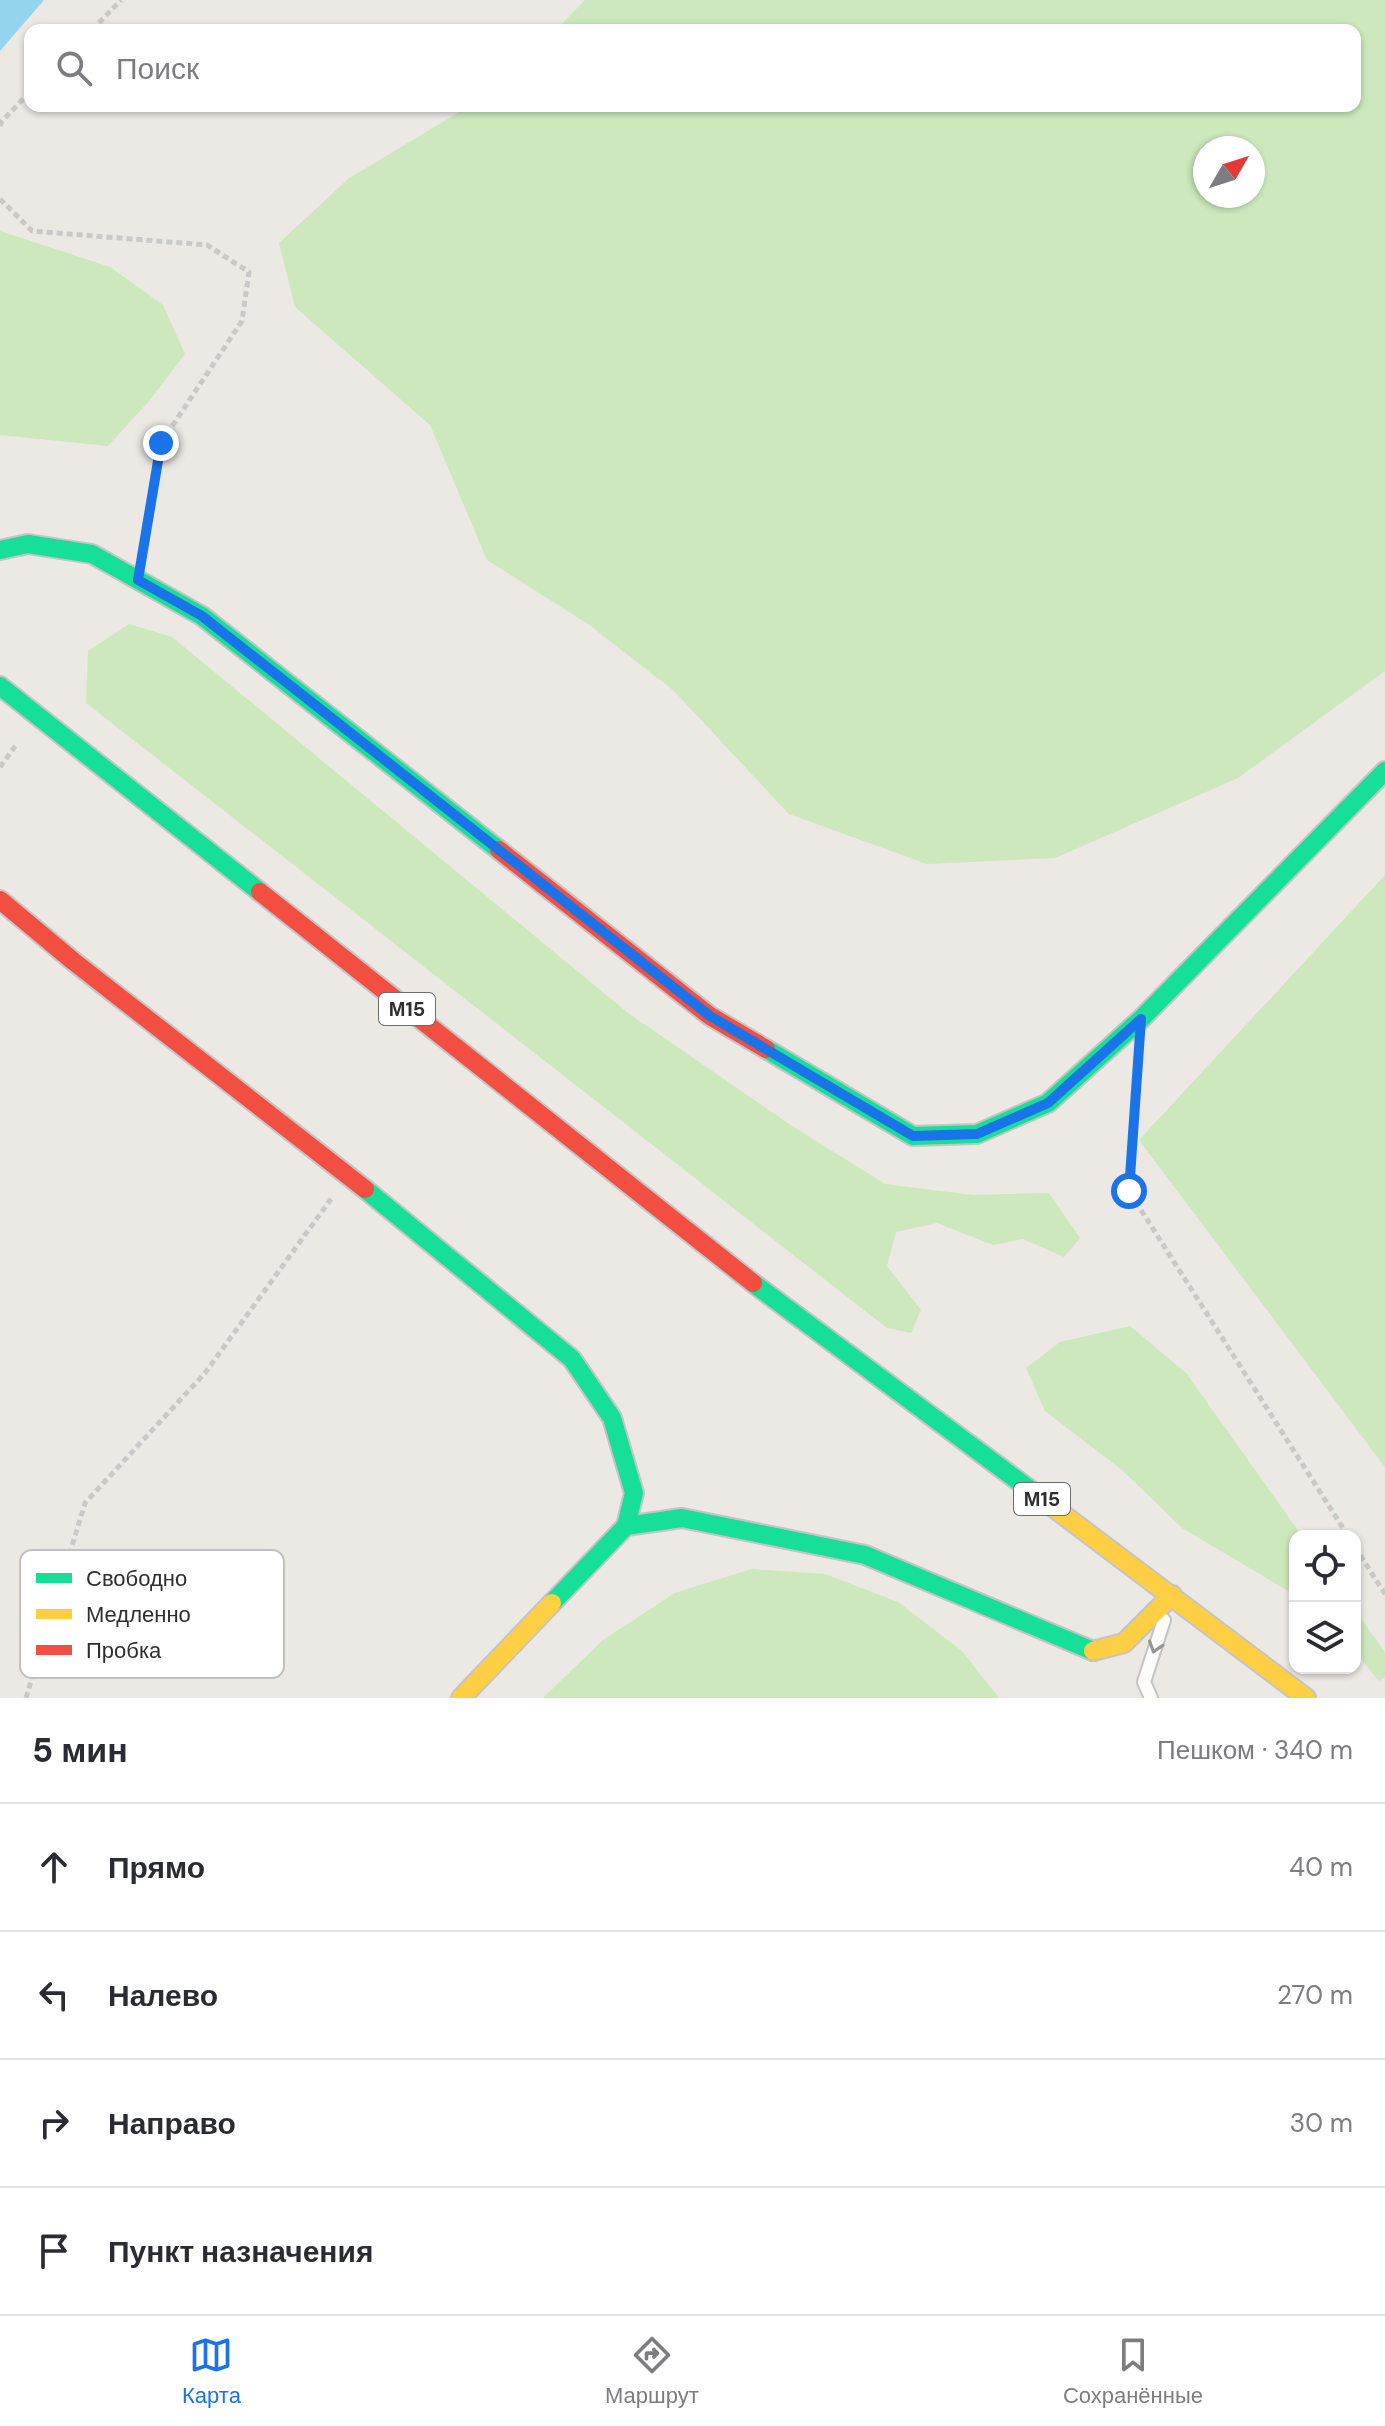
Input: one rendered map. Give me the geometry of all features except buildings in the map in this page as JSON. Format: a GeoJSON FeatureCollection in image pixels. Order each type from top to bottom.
{"type":"FeatureCollection","features":[{"type":"Feature","properties":{"kind":"main road"},"geometry":{"type":"LineString","coordinates":[[0,550],[28,544],[92,554],[202,616],[710,1016],[913,1136],[977,1134],[1048,1103],[1141,1019],[1385,771]]}},
{"type":"Feature","properties":{"kind":"main road","name":"М15"},"geometry":{"type":"LineString","coordinates":[[0,686],[776,1302],[1306,1698]]}},
{"type":"Feature","properties":{"kind":"main road"},"geometry":{"type":"LineString","coordinates":[[0,900],[73,961],[348,1175],[572,1359],[612,1418],[634,1493],[626,1526],[461,1698]]}},
{"type":"Feature","properties":{"kind":"main road"},"geometry":{"type":"LineString","coordinates":[[626,1526],[682,1518],[865,1555],[1095,1652],[1124,1643],[1172,1595]]}},
{"type":"Feature","properties":{"kind":"lane"},"geometry":{"type":"LineString","coordinates":[[1151,1698],[1144,1682],[1172,1595]]}},
{"type":"Feature","properties":{"kind":"path"},"geometry":{"type":"LineString","coordinates":[[98,24],[121,0]]}},
{"type":"Feature","properties":{"kind":"path"},"geometry":{"type":"LineString","coordinates":[[0,126],[24,98]]}},
{"type":"Feature","properties":{"kind":"path"},"geometry":{"type":"LineString","coordinates":[[0,199],[32,231],[207,245],[249,272],[242,321],[161,443],[138,580]]}},
{"type":"Feature","properties":{"kind":"path"},"geometry":{"type":"LineString","coordinates":[[1141,1019],[1129,1191],[1344,1530]]}},
{"type":"Feature","properties":{"kind":"path"},"geometry":{"type":"LineString","coordinates":[[71,1550],[85,1503],[205,1373],[348,1175]]}},
{"type":"Feature","properties":{"kind":"path"},"geometry":{"type":"LineString","coordinates":[[1361,1556],[1385,1594]]}},
{"type":"Feature","properties":{"kind":"path"},"geometry":{"type":"LineString","coordinates":[[26,1698],[32,1678]]}},
{"type":"Feature","properties":{"kind":"green space"},"geometry":{"type":"Polygon","coordinates":[[[585,0],[1385,0],[1385,671],[1238,778],[1055,858],[927,864],[789,814],[673,690],[588,624],[487,560],[430,425],[295,307],[279,243],[348,179],[459,112],[1361,112],[1361,24],[562,24],[585,0]]]}},
{"type":"Feature","properties":{"kind":"green space"},"geometry":{"type":"Polygon","coordinates":[[[0,231],[110,267],[163,305],[185,354],[149,401],[108,446],[0,435],[0,231]]]}},
{"type":"Feature","properties":{"kind":"green space"},"geometry":{"type":"Polygon","coordinates":[[[129,624],[172,637],[628,1013],[792,1126],[885,1184],[973,1195],[1049,1193],[1080,1238],[1064,1257],[1023,1239],[993,1245],[937,1223],[896,1232],[887,1266],[921,1310],[911,1333],[887,1328],[86,703],[88,651],[129,624]]]}},
{"type":"Feature","properties":{"kind":"green space"},"geometry":{"type":"Polygon","coordinates":[[[1385,875],[1385,1467],[1139,1140],[1385,875]]]}},
{"type":"Feature","properties":{"kind":"green space"},"geometry":{"type":"Polygon","coordinates":[[[1130,1326],[1186,1373],[1298,1530],[1289,1530],[1289,1591],[1182,1528],[1122,1470],[1045,1411],[1026,1368],[1060,1342],[1130,1326]]]}},
{"type":"Feature","properties":{"kind":"green space"},"geometry":{"type":"Polygon","coordinates":[[[751,1569],[825,1574],[898,1602],[962,1651],[999,1698],[543,1698],[603,1640],[675,1593],[751,1569]]]}},
{"type":"Feature","properties":{"kind":"green space"},"geometry":{"type":"Polygon","coordinates":[[[1361,1618],[1385,1652],[1385,1677],[1379,1681],[1361,1659],[1361,1618]]]}},
{"type":"Feature","properties":{"kind":"water"},"geometry":{"type":"Polygon","coordinates":[[[0,0],[44,0],[0,51],[0,0]]]}},
{"type":"Feature","properties":{"kind":"traffic: fast"},"geometry":{"type":"LineString","coordinates":[[0,550],[28,544],[92,554],[202,616],[499,850]]}},
{"type":"Feature","properties":{"kind":"traffic: fast"},"geometry":{"type":"LineString","coordinates":[[0,686],[260,892]]}},
{"type":"Feature","properties":{"kind":"traffic: fast"},"geometry":{"type":"LineString","coordinates":[[766,1049],[913,1136],[977,1134],[1048,1103],[1141,1019],[1385,771]]}},
{"type":"Feature","properties":{"kind":"traffic: fast"},"geometry":{"type":"LineString","coordinates":[[365,1189],[572,1359],[612,1418],[634,1493],[626,1526],[552,1603]]}},
{"type":"Feature","properties":{"kind":"traffic: fast"},"geometry":{"type":"LineString","coordinates":[[753,1283],[1041,1498]]}},
{"type":"Feature","properties":{"kind":"traffic: fast"},"geometry":{"type":"LineString","coordinates":[[626,1526],[682,1518],[865,1555],[1093,1651]]}},
{"type":"Feature","properties":{"kind":"traffic: slow"},"geometry":{"type":"LineString","coordinates":[[1041,1498],[1306,1698]]}},
{"type":"Feature","properties":{"kind":"traffic: slow"},"geometry":{"type":"LineString","coordinates":[[1093,1651],[1124,1643],[1172,1595]]}},
{"type":"Feature","properties":{"kind":"traffic: slow"},"geometry":{"type":"LineString","coordinates":[[461,1698],[552,1603]]}},
{"type":"Feature","properties":{"kind":"traffic: jam"},"geometry":{"type":"LineString","coordinates":[[499,850],[710,1016],[766,1049]]}},
{"type":"Feature","properties":{"kind":"traffic: jam"},"geometry":{"type":"LineString","coordinates":[[260,892],[753,1283]]}},
{"type":"Feature","properties":{"kind":"traffic: jam"},"geometry":{"type":"LineString","coordinates":[[0,900],[73,961],[365,1189]]}},
{"type":"Feature","properties":{"kind":"route"},"geometry":{"type":"LineString","coordinates":[[161,443],[138,580],[202,616],[710,1016],[913,1136],[977,1134],[1048,1103],[1141,1019],[1129,1191]]}}]}
